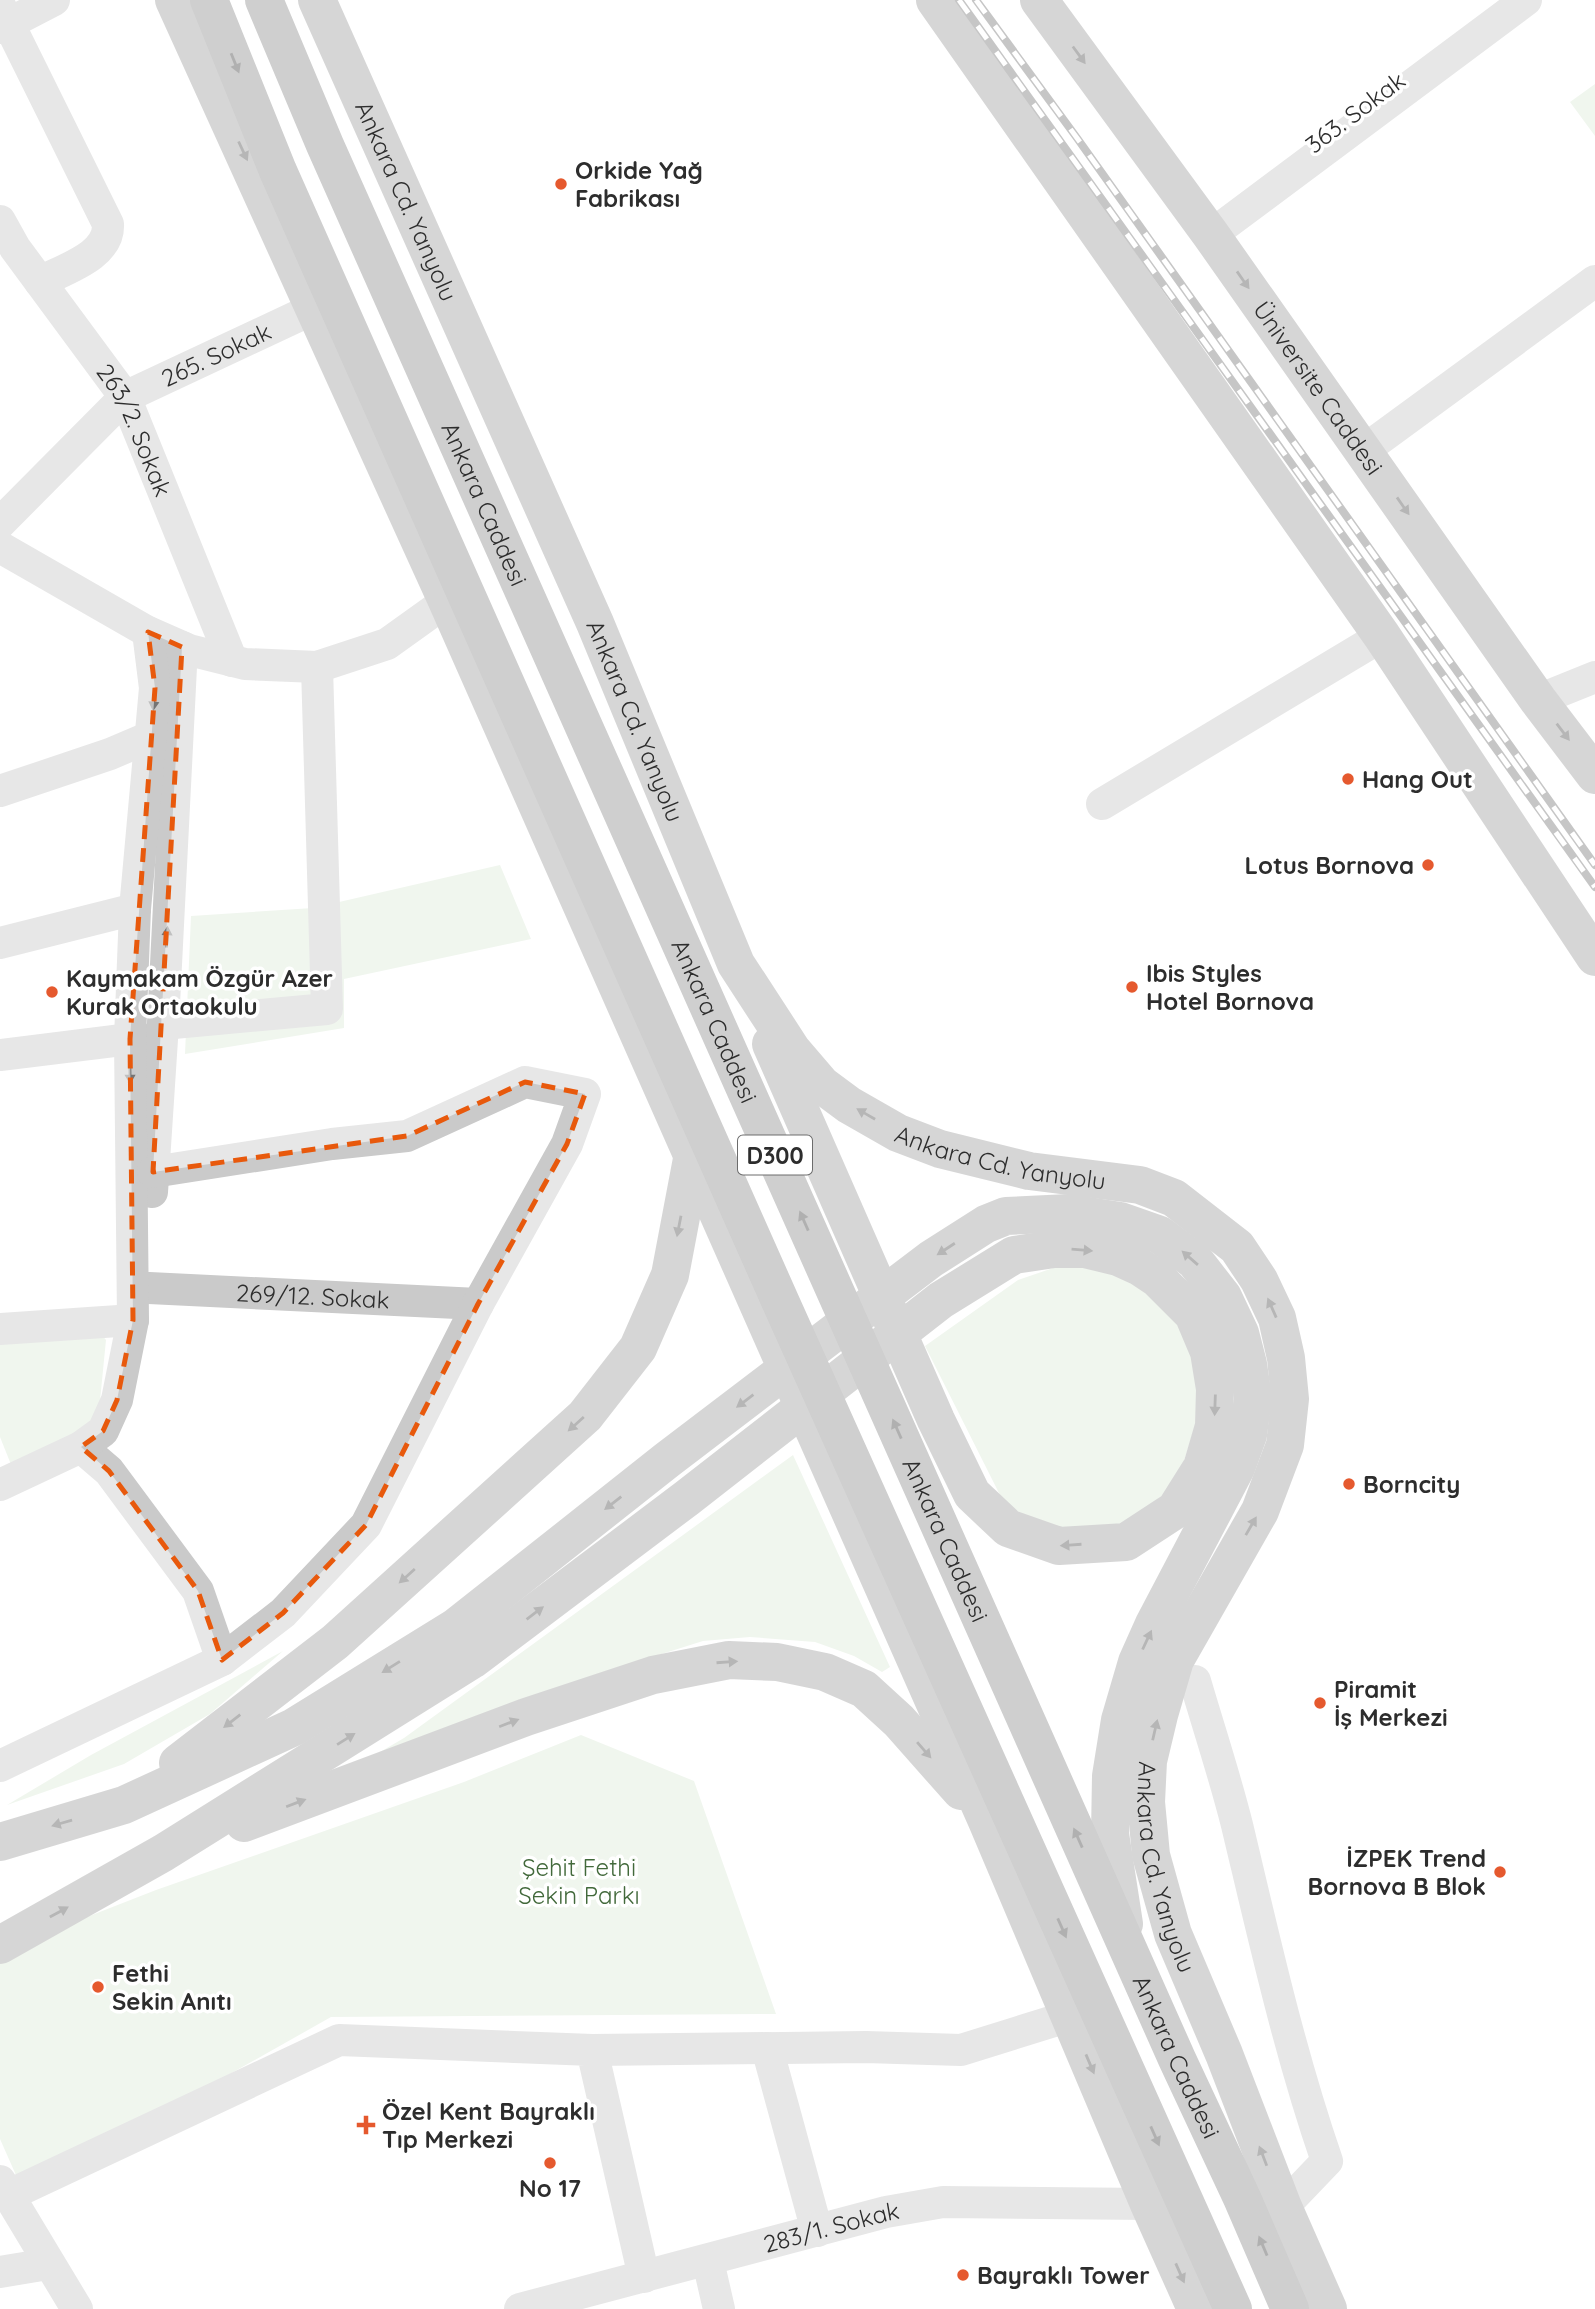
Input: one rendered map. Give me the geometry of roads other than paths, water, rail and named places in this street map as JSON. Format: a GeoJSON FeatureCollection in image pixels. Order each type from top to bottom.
{"type":"FeatureCollection","features":[{"type":"Feature","properties":{"kind":"highway","name":"Ankara Caddesi"},"geometry":{"type":"LineString","coordinates":[[209,0],[289,196],[769,1277],[1233,2309]]}},
{"type":"Feature","properties":{"kind":"highway","name":"Ankara Caddesi"},"geometry":{"type":"LineString","coordinates":[[264,0],[325,145],[1290,2309]]}},
{"type":"Feature","properties":{"kind":"main road"},"geometry":{"type":"LineString","coordinates":[[174,0],[447,601],[987,1821],[1196,2309]]}},
{"type":"Feature","properties":{"kind":"main road","name":"Ankara Cd. Yanyolu"},"geometry":{"type":"LineString","coordinates":[[317,0],[595,623],[736,964],[792,1050],[822,1085],[849,1105],[898,1133],[940,1149],[1029,1171],[1140,1185],[1174,1198],[1237,1247],[1259,1280],[1276,1318],[1286,1358],[1290,1399],[1285,1445],[1260,1511],[1175,1660],[1158,1715],[1148,1761],[1146,1802],[1151,1855],[1173,1934],[1224,2053],[1283,2207],[1328,2309]]}},
{"type":"Feature","properties":{"kind":"main road"},"geometry":{"type":"LineString","coordinates":[[934,0],[1381,636],[1595,957]]}},
{"type":"Feature","properties":{"kind":"main road","name":"Üniversite Caddesi"},"geometry":{"type":"LineString","coordinates":[[1039,0],[1208,230],[1538,699],[1595,775]]}},
{"type":"Feature","properties":{"kind":"main road"},"geometry":{"type":"LineString","coordinates":[[0,1945],[163,1853],[472,1660],[687,1498],[942,1300],[1014,1255],[1054,1249],[1085,1249],[1118,1257],[1158,1279],[1193,1314],[1209,1352],[1215,1389],[1214,1426],[1202,1467],[1174,1510],[1126,1542],[1059,1546],[1008,1528],[972,1494],[936,1420],[736,964]]}},
{"type":"Feature","properties":{"kind":"main road"},"geometry":{"type":"LineString","coordinates":[[124,1805],[335,1642],[585,1416],[638,1348],[670,1275],[692,1159]]}},
{"type":"Feature","properties":{"kind":"main road"},"geometry":{"type":"LineString","coordinates":[[7,1836],[124,1805],[294,1727],[456,1626],[667,1460],[931,1259],[986,1224],[1006,1216],[1069,1213],[1120,1221],[1160,1235],[1195,1261],[1223,1297],[1240,1333],[1248,1364],[1252,1398],[1248,1435],[1236,1468],[1137,1662],[1120,1720],[1111,1776],[1110,1834],[1122,1919],[1177,2059]]}},
{"type":"Feature","properties":{"kind":"main road"},"geometry":{"type":"LineString","coordinates":[[163,1853],[526,1717],[653,1675],[729,1660],[777,1662],[825,1672],[864,1689],[899,1721],[987,1821]]}},
{"type":"Feature","properties":{"kind":"street"},"geometry":{"type":"LineString","coordinates":[[40,282],[97,252],[107,238],[108,224],[3,19],[54,0]]}},
{"type":"Feature","properties":{"kind":"street","name":"363. Sokak"},"geometry":{"type":"LineString","coordinates":[[1208,230],[1505,0]]}},
{"type":"Feature","properties":{"kind":"street"},"geometry":{"type":"LineString","coordinates":[[1208,230],[1526,0]]}},
{"type":"Feature","properties":{"kind":"street","name":"263/2. Sokak"},"geometry":{"type":"LineString","coordinates":[[5,243],[40,282],[125,397],[233,662]]}},
{"type":"Feature","properties":{"kind":"street"},"geometry":{"type":"LineString","coordinates":[[1363,451],[1595,281]]}},
{"type":"Feature","properties":{"kind":"street","name":"265. Sokak"},"geometry":{"type":"LineString","coordinates":[[0,523],[125,397],[315,308]]}},
{"type":"Feature","properties":{"kind":"street"},"geometry":{"type":"LineString","coordinates":[[0,547],[148,632],[182,648],[233,662],[317,667],[387,644],[447,601]]}},
{"type":"Feature","properties":{"kind":"street"},"geometry":{"type":"LineString","coordinates":[[0,1485],[81,1447],[103,1431],[117,1399],[133,1320],[130,1039],[135,909],[155,688],[148,632]]}},
{"type":"Feature","properties":{"kind":"street"},"geometry":{"type":"LineString","coordinates":[[1102,804],[1381,636]]}},
{"type":"Feature","properties":{"kind":"street"},"geometry":{"type":"LineString","coordinates":[[133,1320],[149,1288],[182,648]]}},
{"type":"Feature","properties":{"kind":"street"},"geometry":{"type":"LineString","coordinates":[[0,1055],[130,1039],[327,1009],[317,667]]}},
{"type":"Feature","properties":{"kind":"street"},"geometry":{"type":"LineString","coordinates":[[1538,699],[1595,677]]}},
{"type":"Feature","properties":{"kind":"street"},"geometry":{"type":"LineString","coordinates":[[0,791],[110,754],[150,737]]}},
{"type":"Feature","properties":{"kind":"street"},"geometry":{"type":"LineString","coordinates":[[0,943],[135,909]]}},
{"type":"Feature","properties":{"kind":"street"},"geometry":{"type":"LineString","coordinates":[[0,1766],[222,1660],[283,1613],[366,1525],[478,1304],[567,1144],[585,1094],[525,1082],[407,1136],[332,1144],[153,1172]]}},
{"type":"Feature","properties":{"kind":"street","name":"269/12. Sokak"},"geometry":{"type":"LineString","coordinates":[[149,1288],[478,1304]]}},
{"type":"Feature","properties":{"kind":"street"},"geometry":{"type":"LineString","coordinates":[[0,1329],[133,1320]]}},
{"type":"Feature","properties":{"kind":"street"},"geometry":{"type":"LineString","coordinates":[[81,1447],[108,1471],[198,1591],[222,1660]]}},
{"type":"Feature","properties":{"kind":"street"},"geometry":{"type":"LineString","coordinates":[[1195,1681],[1236,1823],[1261,1933],[1327,2161],[1283,2207]]}},
{"type":"Feature","properties":{"kind":"street"},"geometry":{"type":"LineString","coordinates":[[77,2309],[4,2189],[339,2040],[592,2050],[866,2047],[961,2050],[1070,2016]]}},
{"type":"Feature","properties":{"kind":"street"},"geometry":{"type":"LineString","coordinates":[[767,2048],[817,2231]]}},
{"type":"Feature","properties":{"kind":"street"},"geometry":{"type":"LineString","coordinates":[[592,2050],[644,2277]]}},
{"type":"Feature","properties":{"kind":"street","name":"283/1. Sokak"},"geometry":{"type":"LineString","coordinates":[[533,2307],[886,2212],[943,2202],[1149,2204]]}},
{"type":"Feature","properties":{"kind":"street"},"geometry":{"type":"LineString","coordinates":[[708,2261],[719,2309]]}},
{"type":"Feature","properties":{"kind":"street"},"geometry":{"type":"LineString","coordinates":[[0,2272],[48,2264]]}},
{"type":"Feature","properties":{"kind":"railway"},"geometry":{"type":"LineString","coordinates":[[959,0],[1595,887]]}},
{"type":"Feature","properties":{"kind":"railway"},"geometry":{"type":"LineString","coordinates":[[976,0],[1595,865]]}},
{"type":"Feature","properties":{"kind":"place","name":"Orkide Yağ Fabrikası"},"geometry":{"type":"Point","coordinates":[561,184]}},
{"type":"Feature","properties":{"kind":"place","name":"Hang Out"},"geometry":{"type":"Point","coordinates":[1348,779]}},
{"type":"Feature","properties":{"kind":"place","name":"Lotus Bornova"},"geometry":{"type":"Point","coordinates":[1428,865]}},
{"type":"Feature","properties":{"kind":"place","name":"Ibis Styles Hotel Bornova"},"geometry":{"type":"Point","coordinates":[1132,987]}},
{"type":"Feature","properties":{"kind":"place","name":"Kaymakam Özgür Azer Kurak Ortaokulu"},"geometry":{"type":"Point","coordinates":[52,992]}},
{"type":"Feature","properties":{"kind":"place","name":"Borncity"},"geometry":{"type":"Point","coordinates":[1349,1484]}},
{"type":"Feature","properties":{"kind":"place","name":"Piramit İş Merkezi"},"geometry":{"type":"Point","coordinates":[1320,1703]}},
{"type":"Feature","properties":{"kind":"place","name":"İZPEK Trend Bornova B Blok"},"geometry":{"type":"Point","coordinates":[1500,1872]}},
{"type":"Feature","properties":{"kind":"place","name":"Fethi Sekin Anıtı"},"geometry":{"type":"Point","coordinates":[98,1987]}},
{"type":"Feature","properties":{"kind":"place","name":"Özel Kent Bayraklı Tıp Merkezi"},"geometry":{"type":"Point","coordinates":[366,2125]}},
{"type":"Feature","properties":{"kind":"place","name":"No 17"},"geometry":{"type":"Point","coordinates":[550,2163]}},
{"type":"Feature","properties":{"kind":"place","name":"Bayraklı Tower"},"geometry":{"type":"Point","coordinates":[963,2275]}},
{"type":"Feature","properties":{"kind":"park label","name":"Şehit Fethi Sekin Parkı"},"geometry":{"type":"Point","coordinates":[579,1881]}}]}
